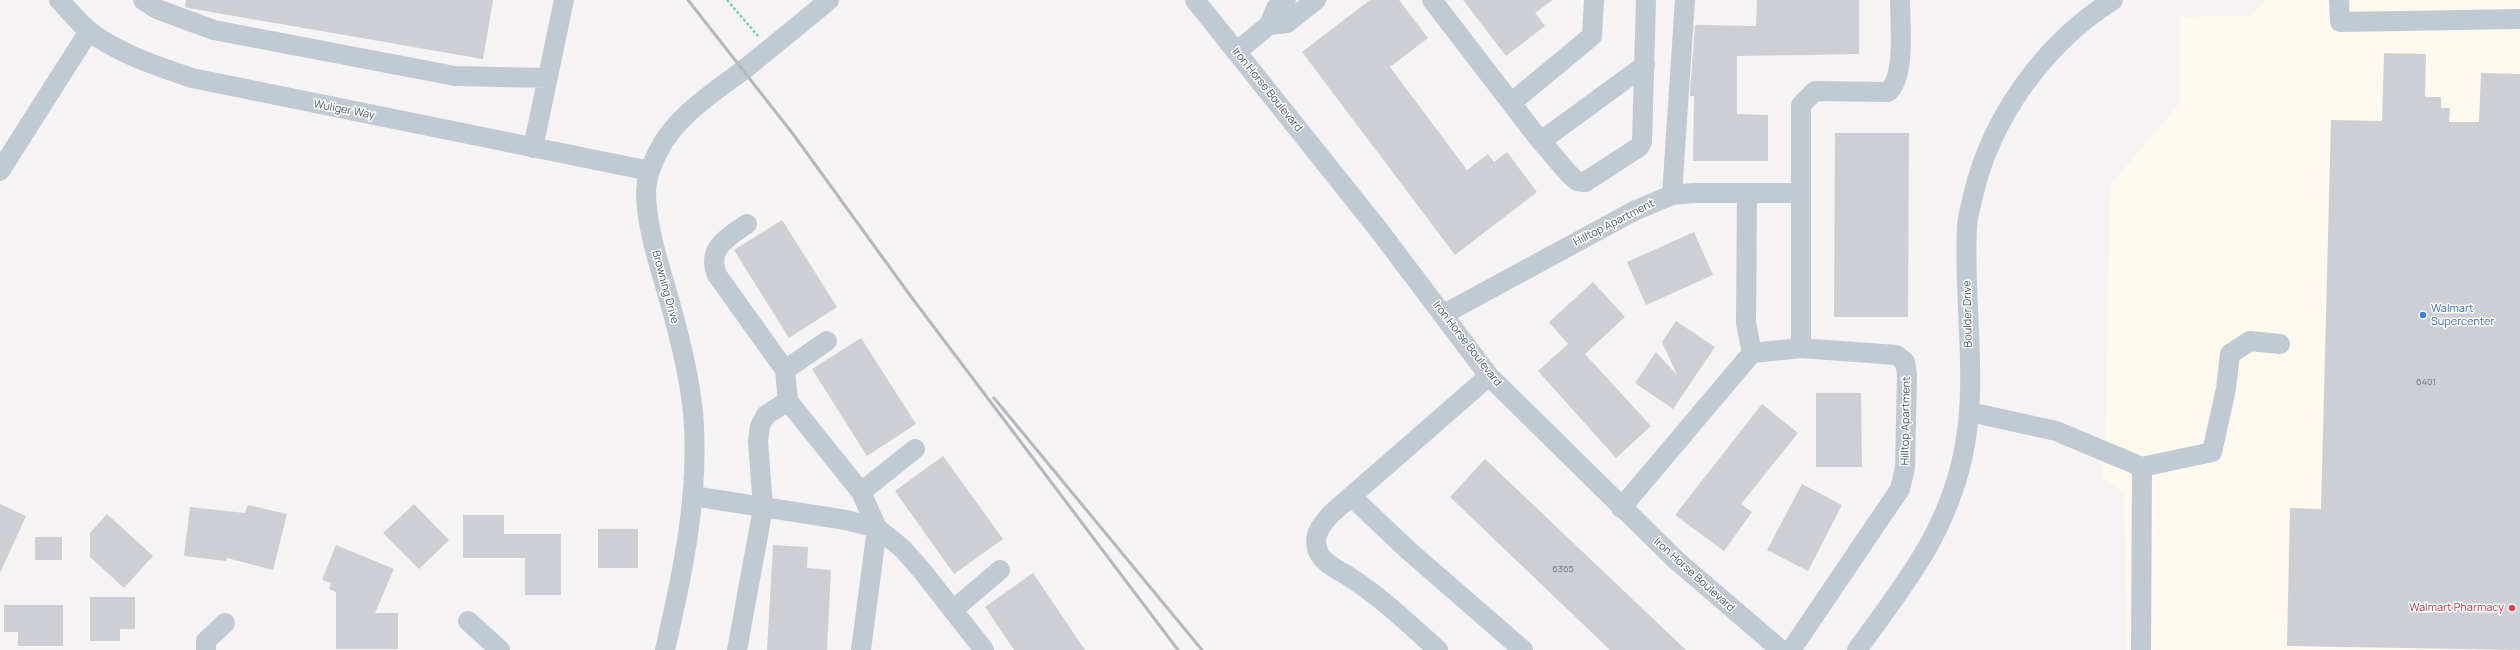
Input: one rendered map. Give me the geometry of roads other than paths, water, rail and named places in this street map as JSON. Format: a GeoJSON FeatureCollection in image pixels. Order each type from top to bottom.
{"type":"FeatureCollection","features":[{"type":"Feature","properties":{"kind":"street"},"geometry":{"type":"LineString","coordinates":[[143,0],[157,9],[214,30],[455,76],[547,78]]}},
{"type":"Feature","properties":{"kind":"street"},"geometry":{"type":"LineString","coordinates":[[533,148],[564,0]]}},
{"type":"Feature","properties":{"kind":"street","name":"Browning Drive"},"geometry":{"type":"LineString","coordinates":[[665,650],[680,586],[693,496],[693,412],[683,355],[657,258],[648,214],[646,189],[650,172],[658,150],[676,127],[698,105],[829,0]]}},
{"type":"Feature","properties":{"kind":"street","name":"Iron Horse Boulevard"},"geometry":{"type":"LineString","coordinates":[[1195,0],[1444,314],[1489,376],[1676,560],[1782,650]]}},
{"type":"Feature","properties":{"kind":"street"},"geometry":{"type":"LineString","coordinates":[[1236,52],[1269,25],[1276,8],[1286,0]]}},
{"type":"Feature","properties":{"kind":"street"},"geometry":{"type":"LineString","coordinates":[[1269,25],[1287,23],[1316,0]]}},
{"type":"Feature","properties":{"kind":"street"},"geometry":{"type":"LineString","coordinates":[[1432,0],[1541,141],[1577,181],[1585,182],[1639,147],[1644,130],[1646,0]]}},
{"type":"Feature","properties":{"kind":"street"},"geometry":{"type":"LineString","coordinates":[[1511,103],[1592,36],[1594,0]]}},
{"type":"Feature","properties":{"kind":"street"},"geometry":{"type":"LineString","coordinates":[[1672,195],[1685,0]]}},
{"type":"Feature","properties":{"kind":"street"},"geometry":{"type":"LineString","coordinates":[[1801,348],[1801,105],[1815,91],[1888,92],[1894,87],[1899,74],[1900,0]]}},
{"type":"Feature","properties":{"kind":"street","name":"Boulder Drive"},"geometry":{"type":"LineString","coordinates":[[1857,650],[1922,561],[1953,495],[1963,456],[1970,412],[1966,226],[1977,180],[1992,140],[2014,99],[2053,49],[2096,11],[2113,0]]}},
{"type":"Feature","properties":{"kind":"street"},"geometry":{"type":"LineString","coordinates":[[2339,0],[2340,22],[2520,19]]}},
{"type":"Feature","properties":{"kind":"street","name":"Wuliger Way"},"geometry":{"type":"LineString","coordinates":[[62,1],[90,31],[136,58],[192,78],[650,172]]}},
{"type":"Feature","properties":{"kind":"street"},"geometry":{"type":"LineString","coordinates":[[0,171],[90,31]]}},
{"type":"Feature","properties":{"kind":"street"},"geometry":{"type":"LineString","coordinates":[[1541,141],[1644,65]]}},
{"type":"Feature","properties":{"kind":"street"},"geometry":{"type":"LineString","coordinates":[[1622,508],[1752,353],[1746,323],[1747,193]]}},
{"type":"Feature","properties":{"kind":"street","name":"Hilltop Apartment"},"geometry":{"type":"LineString","coordinates":[[1444,314],[1634,211],[1672,195],[1800,193]]}},
{"type":"Feature","properties":{"kind":"street"},"geometry":{"type":"LineString","coordinates":[[747,224],[718,245],[713,259],[714,268],[785,370],[788,401],[861,492],[877,528],[861,650]]}},
{"type":"Feature","properties":{"kind":"street"},"geometry":{"type":"LineString","coordinates":[[785,370],[827,341]]}},
{"type":"Feature","properties":{"kind":"street"},"geometry":{"type":"LineString","coordinates":[[1970,412],[2056,431],[2142,467],[2212,452],[2226,389],[2230,354],[2250,341],[2280,344]]}},
{"type":"Feature","properties":{"kind":"street","name":"Hilltop Apartment"},"geometry":{"type":"LineString","coordinates":[[1752,353],[1801,348],[1896,355],[1905,362],[1907,374],[1905,468],[1900,489],[1791,650]]}},
{"type":"Feature","properties":{"kind":"street"},"geometry":{"type":"LineString","coordinates":[[1438,650],[1370,590],[1322,559],[1316,548],[1320,525],[1489,376]]}},
{"type":"Feature","properties":{"kind":"street"},"geometry":{"type":"LineString","coordinates":[[737,650],[763,508],[758,441],[760,426],[766,415],[788,401]]}},
{"type":"Feature","properties":{"kind":"street"},"geometry":{"type":"LineString","coordinates":[[861,492],[915,448]]}},
{"type":"Feature","properties":{"kind":"street"},"geometry":{"type":"LineString","coordinates":[[2141,650],[2142,467]]}},
{"type":"Feature","properties":{"kind":"street"},"geometry":{"type":"LineString","coordinates":[[693,496],[846,520],[877,528],[903,549],[984,650]]}},
{"type":"Feature","properties":{"kind":"street"},"geometry":{"type":"LineString","coordinates":[[1352,497],[1409,550],[1523,650]]}},
{"type":"Feature","properties":{"kind":"street"},"geometry":{"type":"LineString","coordinates":[[953,610],[1000,570]]}},
{"type":"Feature","properties":{"kind":"street"},"geometry":{"type":"LineString","coordinates":[[468,621],[500,650]]}},
{"type":"Feature","properties":{"kind":"street"},"geometry":{"type":"LineString","coordinates":[[206,650],[206,641],[225,623]]}},
{"type":"Feature","properties":{"kind":"railway"},"geometry":{"type":"LineString","coordinates":[[688,0],[793,134],[912,298],[1178,650]]}},
{"type":"Feature","properties":{"kind":"railway"},"geometry":{"type":"LineString","coordinates":[[994,398],[1202,650]]}},
{"type":"Feature","properties":{"kind":"place","name":"Walmart Supercenter"},"geometry":{"type":"Point","coordinates":[2423,315]}},
{"type":"Feature","properties":{"kind":"place","name":"Walmart Pharmacy"},"geometry":{"type":"Point","coordinates":[2512,608]}}]}
